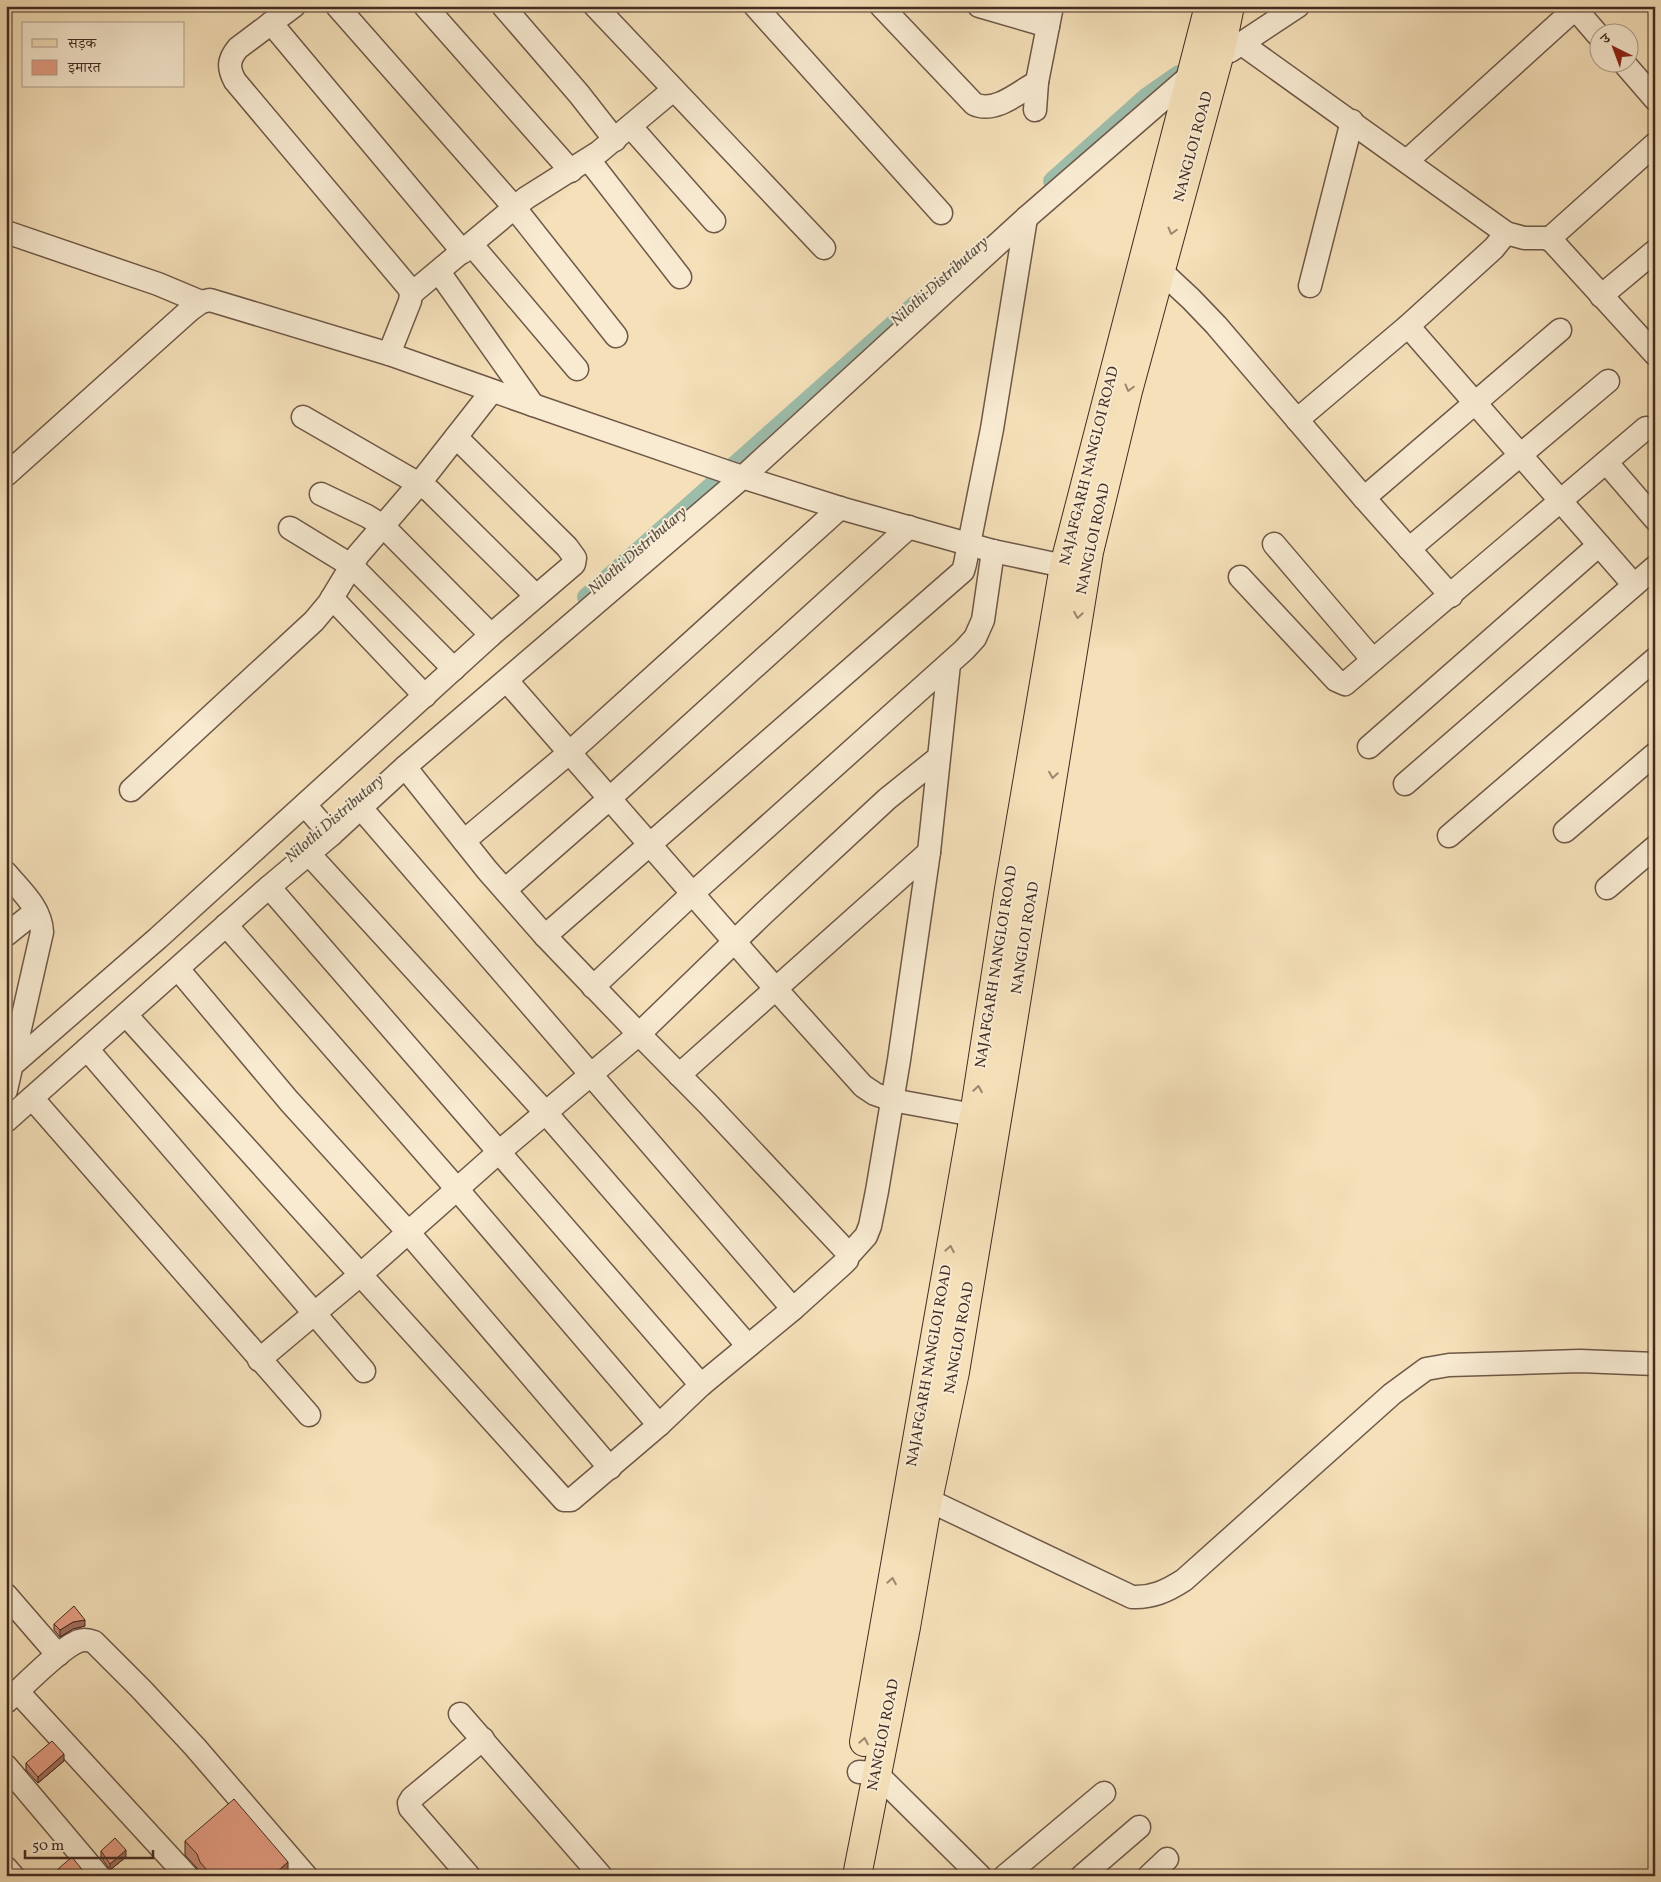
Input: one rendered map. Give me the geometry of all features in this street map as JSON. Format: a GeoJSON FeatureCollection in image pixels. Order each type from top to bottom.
{"type":"FeatureCollection","features":[{"type":"Feature","properties":{"kind":"main road","name":"NANGLOI ROAD"},"geometry":{"type":"LineString","coordinates":[[856,1876],[867,1772],[906,1627],[928,1500],[955,1372],[985,1117],[1087,562],[1085,523],[1128,391],[1161,271],[1210,60],[1218,11]]}},
{"type":"Feature","properties":{"kind":"main road","name":"NAJAFGARH NANGLOI ROAD"},"geometry":{"type":"LineString","coordinates":[[842,1876],[867,1772],[985,1117],[1009,889],[1064,566],[1085,523],[1210,60]]}},
{"type":"Feature","properties":{"kind":"street"},"geometry":{"type":"LineString","coordinates":[[294,6],[238,48],[232,56],[230,72],[235,81],[403,279],[411,294]]}},
{"type":"Feature","properties":{"kind":"street"},"geometry":{"type":"LineString","coordinates":[[338,6],[514,208],[616,336]]}},
{"type":"Feature","properties":{"kind":"street"},"geometry":{"type":"LineString","coordinates":[[425,6],[580,165],[680,277]]}},
{"type":"Feature","properties":{"kind":"street"},"geometry":{"type":"LineString","coordinates":[[503,6],[579,94],[623,133],[714,221]]}},
{"type":"Feature","properties":{"kind":"street"},"geometry":{"type":"LineString","coordinates":[[595,6],[824,248]]}},
{"type":"Feature","properties":{"kind":"street"},"geometry":{"type":"LineString","coordinates":[[755,6],[941,213]]}},
{"type":"Feature","properties":{"kind":"street"},"geometry":{"type":"LineString","coordinates":[[881,6],[974,104],[981,108],[996,105],[1037,82]]}},
{"type":"Feature","properties":{"kind":"street"},"geometry":{"type":"LineString","coordinates":[[979,6],[1050,16],[1037,82],[1035,110]]}},
{"type":"Feature","properties":{"kind":"street"},"geometry":{"type":"LineString","coordinates":[[6,1121],[269,887],[309,854],[328,831],[360,807],[405,766],[742,477],[1026,218],[1210,60],[1298,6]]}},
{"type":"Feature","properties":{"kind":"street"},"geometry":{"type":"LineString","coordinates":[[1407,161],[1575,7],[1588,23]]}},
{"type":"Feature","properties":{"kind":"street"},"geometry":{"type":"LineString","coordinates":[[272,23],[468,248],[577,369]]}},
{"type":"Feature","properties":{"kind":"street"},"geometry":{"type":"LineString","coordinates":[[1210,60],[1352,121],[1506,233],[1524,238],[1549,239],[1655,144]]}},
{"type":"Feature","properties":{"kind":"street"},"geometry":{"type":"LineString","coordinates":[[1631,72],[1655,99]]}},
{"type":"Feature","properties":{"kind":"street"},"geometry":{"type":"LineString","coordinates":[[389,354],[411,294],[533,193],[580,165],[623,133],[674,90]]}},
{"type":"Feature","properties":{"kind":"street"},"geometry":{"type":"LineString","coordinates":[[1310,286],[1352,121]]}},
{"type":"Feature","properties":{"kind":"street"},"geometry":{"type":"LineString","coordinates":[[545,936],[964,568],[990,438],[1026,218]]}},
{"type":"Feature","properties":{"kind":"street"},"geometry":{"type":"LineString","coordinates":[[6,232],[149,281],[201,302],[215,301],[389,354],[533,406],[840,508],[993,551],[1064,566]]}},
{"type":"Feature","properties":{"kind":"street"},"geometry":{"type":"LineString","coordinates":[[1297,420],[1408,326],[1494,248],[1506,233]]}},
{"type":"Feature","properties":{"kind":"street"},"geometry":{"type":"LineString","coordinates":[[1549,239],[1601,296],[1650,340]]}},
{"type":"Feature","properties":{"kind":"street"},"geometry":{"type":"LineString","coordinates":[[1601,296],[1655,251]]}},
{"type":"Feature","properties":{"kind":"street"},"geometry":{"type":"LineString","coordinates":[[1161,271],[1216,325],[1364,498],[1451,596]]}},
{"type":"Feature","properties":{"kind":"street"},"geometry":{"type":"LineString","coordinates":[[439,272],[533,406]]}},
{"type":"Feature","properties":{"kind":"street"},"geometry":{"type":"LineString","coordinates":[[6,475],[201,302]]}},
{"type":"Feature","properties":{"kind":"street"},"geometry":{"type":"LineString","coordinates":[[1408,326],[1634,585]]}},
{"type":"Feature","properties":{"kind":"street"},"geometry":{"type":"LineString","coordinates":[[1364,498],[1560,330]]}},
{"type":"Feature","properties":{"kind":"street"},"geometry":{"type":"LineString","coordinates":[[1409,549],[1608,381]]}},
{"type":"Feature","properties":{"kind":"street"},"geometry":{"type":"LineString","coordinates":[[131,790],[307,628],[326,608],[352,566],[492,391]]}},
{"type":"Feature","properties":{"kind":"street"},"geometry":{"type":"LineString","coordinates":[[303,417],[418,484],[443,503],[536,596]]}},
{"type":"Feature","properties":{"kind":"street"},"geometry":{"type":"LineString","coordinates":[[1240,577],[1340,682],[1348,683],[1646,428]]}},
{"type":"Feature","properties":{"kind":"street"},"geometry":{"type":"LineString","coordinates":[[12,1065],[308,808],[491,635],[574,564],[574,555],[456,438]]}},
{"type":"Feature","properties":{"kind":"street"},"geometry":{"type":"LineString","coordinates":[[1606,462],[1655,519]]}},
{"type":"Feature","properties":{"kind":"street"},"geometry":{"type":"LineString","coordinates":[[321,494],[367,516],[383,526],[491,635]]}},
{"type":"Feature","properties":{"kind":"street"},"geometry":{"type":"LineString","coordinates":[[464,841],[569,753],[840,508]]}},
{"type":"Feature","properties":{"kind":"street"},"geometry":{"type":"LineString","coordinates":[[505,890],[609,799],[910,527]]}},
{"type":"Feature","properties":{"kind":"street"},"geometry":{"type":"LineString","coordinates":[[290,528],[352,566],[454,669]]}},
{"type":"Feature","properties":{"kind":"street"},"geometry":{"type":"LineString","coordinates":[[1274,544],[1373,660]]}},
{"type":"Feature","properties":{"kind":"street"},"geometry":{"type":"LineString","coordinates":[[1369,747],[1599,545]]}},
{"type":"Feature","properties":{"kind":"street"},"geometry":{"type":"LineString","coordinates":[[593,987],[692,894],[949,664],[975,638],[981,625],[993,551]]}},
{"type":"Feature","properties":{"kind":"street"},"geometry":{"type":"LineString","coordinates":[[1406,784],[1655,567]]}},
{"type":"Feature","properties":{"kind":"street"},"geometry":{"type":"LineString","coordinates":[[332,598],[425,696]]}},
{"type":"Feature","properties":{"kind":"street"},"geometry":{"type":"LineString","coordinates":[[1449,836],[1655,659]]}},
{"type":"Feature","properties":{"kind":"street"},"geometry":{"type":"LineString","coordinates":[[126,1015],[564,1500],[572,1500],[659,1425],[701,1385],[793,1309],[843,1264],[847,1257],[861,1243],[870,1226],[892,1100],[929,852],[949,664]]}},
{"type":"Feature","properties":{"kind":"street"},"geometry":{"type":"LineString","coordinates":[[507,680],[734,942],[863,1086],[875,1094],[892,1100],[985,1117]]}},
{"type":"Feature","properties":{"kind":"street"},"geometry":{"type":"LineString","coordinates":[[1565,831],[1655,754]]}},
{"type":"Feature","properties":{"kind":"street"},"geometry":{"type":"LineString","coordinates":[[259,1360],[360,1275],[545,1112],[639,1034],[887,799],[938,758]]}},
{"type":"Feature","properties":{"kind":"street"},"geometry":{"type":"LineString","coordinates":[[405,766],[464,841],[545,936],[842,1246],[846,1251],[847,1257]]}},
{"type":"Feature","properties":{"kind":"street"},"geometry":{"type":"LineString","coordinates":[[360,807],[793,1309]]}},
{"type":"Feature","properties":{"kind":"street"},"geometry":{"type":"LineString","coordinates":[[308,808],[328,831]]}},
{"type":"Feature","properties":{"kind":"street"},"geometry":{"type":"LineString","coordinates":[[1607,888],[1655,847]]}},
{"type":"Feature","properties":{"kind":"street"},"geometry":{"type":"LineString","coordinates":[[679,1075],[929,852]]}},
{"type":"Feature","properties":{"kind":"street"},"geometry":{"type":"LineString","coordinates":[[309,854],[545,1112],[748,1346]]}},
{"type":"Feature","properties":{"kind":"street"},"geometry":{"type":"LineString","coordinates":[[6,874],[36,910],[40,918],[42,932],[6,1090]]}},
{"type":"Feature","properties":{"kind":"street"},"geometry":{"type":"LineString","coordinates":[[269,887],[500,1151],[701,1385]]}},
{"type":"Feature","properties":{"kind":"street"},"geometry":{"type":"LineString","coordinates":[[6,935],[36,910]]}},
{"type":"Feature","properties":{"kind":"street"},"geometry":{"type":"LineString","coordinates":[[226,925],[457,1189],[659,1425]]}},
{"type":"Feature","properties":{"kind":"street"},"geometry":{"type":"LineString","coordinates":[[178,969],[290,1101],[408,1232],[610,1468]]}},
{"type":"Feature","properties":{"kind":"street"},"geometry":{"type":"LineString","coordinates":[[87,1049],[364,1371]]}},
{"type":"Feature","properties":{"kind":"street"},"geometry":{"type":"LineString","coordinates":[[32,1098],[309,1415]]}},
{"type":"Feature","properties":{"kind":"street"},"geometry":{"type":"LineString","coordinates":[[928,1500],[1132,1597],[1157,1595],[1184,1580],[1392,1394],[1426,1369],[1449,1365],[1580,1361],[1655,1364]]}},
{"type":"Feature","properties":{"kind":"street"},"geometry":{"type":"LineString","coordinates":[[6,1594],[58,1655]]}},
{"type":"Feature","properties":{"kind":"street"},"geometry":{"type":"LineString","coordinates":[[187,1876],[12,1697],[58,1655],[80,1640],[89,1640],[98,1646],[141,1689],[195,1747],[306,1876]]}},
{"type":"Feature","properties":{"kind":"street"},"geometry":{"type":"LineString","coordinates":[[460,1714],[601,1876]]}},
{"type":"Feature","properties":{"kind":"street"},"geometry":{"type":"LineString","coordinates":[[469,1876],[410,1808],[409,1803],[412,1798],[483,1739]]}},
{"type":"Feature","properties":{"kind":"street"},"geometry":{"type":"LineString","coordinates":[[6,1766],[99,1876]]}},
{"type":"Feature","properties":{"kind":"street"},"geometry":{"type":"LineString","coordinates":[[867,1772],[980,1876]]}},
{"type":"Feature","properties":{"kind":"street"},"geometry":{"type":"LineString","coordinates":[[1005,1876],[1104,1794]]}},
{"type":"Feature","properties":{"kind":"street"},"geometry":{"type":"LineString","coordinates":[[1082,1876],[1139,1827]]}},
{"type":"Feature","properties":{"kind":"street"},"geometry":{"type":"LineString","coordinates":[[1149,1876],[1167,1859]]}},
{"type":"Feature","properties":{"kind":"street"},"geometry":{"type":"LineString","coordinates":[[6,1868],[13,1876]]}},
{"type":"Feature","properties":{"kind":"building"},"geometry":{"type":"Polygon","coordinates":[[[74,1606],[85,1620],[73,1622],[60,1630],[54,1624],[74,1606]]]}},
{"type":"Feature","properties":{"kind":"building"},"geometry":{"type":"Polygon","coordinates":[[[52,1741],[64,1754],[38,1777],[26,1763],[52,1741]]]}},
{"type":"Feature","properties":{"kind":"building"},"geometry":{"type":"Polygon","coordinates":[[[234,1799],[288,1862],[272,1876],[212,1876],[200,1862],[197,1854],[185,1841],[234,1799]]]}},
{"type":"Feature","properties":{"kind":"building"},"geometry":{"type":"Polygon","coordinates":[[[115,1838],[126,1850],[110,1864],[101,1851],[115,1838]]]}},
{"type":"Feature","properties":{"kind":"building"},"geometry":{"type":"Polygon","coordinates":[[[72,1857],[84,1872],[79,1876],[64,1876],[58,1869],[72,1857]]]}},
{"type":"Feature","properties":{"kind":"waterway","name":"Nilothi Distributary"},"geometry":{"type":"LineString","coordinates":[[1052,181],[1146,97],[1179,74]]}},
{"type":"Feature","properties":{"kind":"waterway","name":"Nilothi Distributary"},"geometry":{"type":"LineString","coordinates":[[586,597],[918,302]]}}]}
